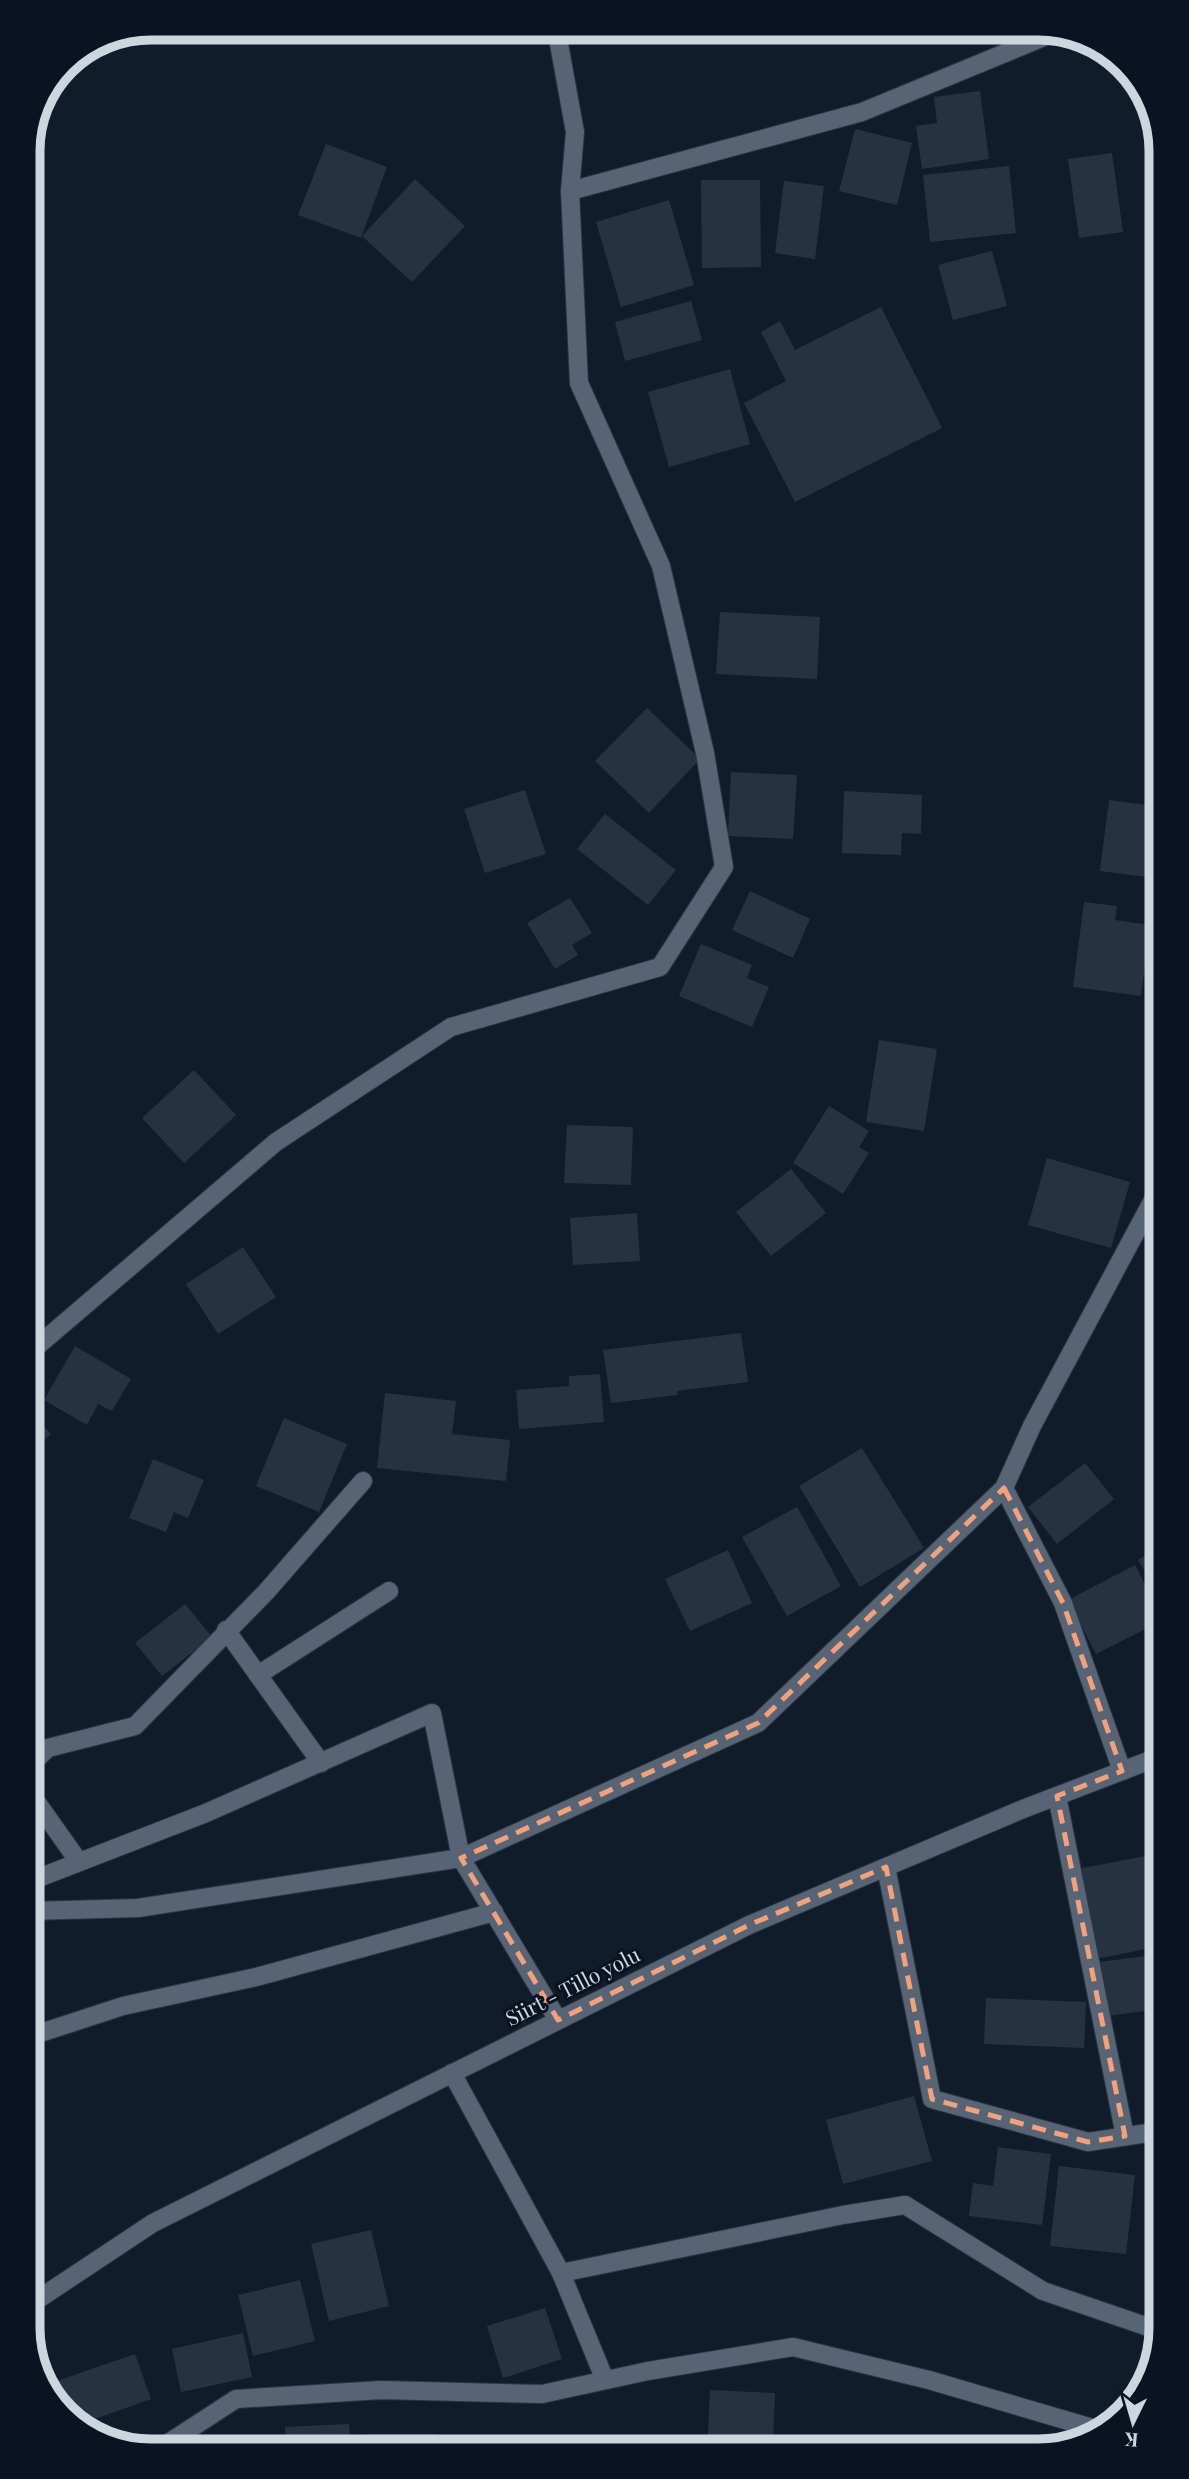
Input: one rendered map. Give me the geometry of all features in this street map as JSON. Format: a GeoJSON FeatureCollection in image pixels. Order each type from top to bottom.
{"type":"FeatureCollection","features":[{"type":"Feature","properties":{"kind":"street"},"geometry":{"type":"LineString","coordinates":[[40,1344],[276,1142],[451,1027],[660,967],[724,867],[705,753],[660,566],[579,383],[570,191],[575,132],[558,40]]}},
{"type":"Feature","properties":{"kind":"street"},"geometry":{"type":"LineString","coordinates":[[570,191],[862,112],[1037,40]]}},
{"type":"Feature","properties":{"kind":"street"},"geometry":{"type":"LineString","coordinates":[[40,1911],[138,1908],[461,1858],[758,1723],[1004,1488],[1032,1426],[1149,1207]]}},
{"type":"Feature","properties":{"kind":"street"},"geometry":{"type":"LineString","coordinates":[[40,1756],[48,1748],[135,1726],[266,1592],[363,1481]]}},
{"type":"Feature","properties":{"kind":"street"},"geometry":{"type":"LineString","coordinates":[[1004,1488],[1063,1603],[1122,1771]]}},
{"type":"Feature","properties":{"kind":"street"},"geometry":{"type":"LineString","coordinates":[[258,1675],[389,1591]]}},
{"type":"Feature","properties":{"kind":"street"},"geometry":{"type":"LineString","coordinates":[[226,1630],[321,1763]]}},
{"type":"Feature","properties":{"kind":"street"},"geometry":{"type":"LineString","coordinates":[[40,1877],[206,1813],[432,1713],[461,1858],[558,2020]]}},
{"type":"Feature","properties":{"kind":"street","name":"Siirt - Tillo yolu"},"geometry":{"type":"LineString","coordinates":[[40,2298],[153,2223],[749,1925],[1056,1796],[1149,1761]]}},
{"type":"Feature","properties":{"kind":"street"},"geometry":{"type":"LineString","coordinates":[[1056,1796],[1125,2136]]}},
{"type":"Feature","properties":{"kind":"street"},"geometry":{"type":"LineString","coordinates":[[40,1807],[79,1862]]}},
{"type":"Feature","properties":{"kind":"street"},"geometry":{"type":"LineString","coordinates":[[886,1867],[932,2099],[1088,2142],[1149,2133]]}},
{"type":"Feature","properties":{"kind":"street"},"geometry":{"type":"LineString","coordinates":[[40,2033],[124,2006],[256,1977],[494,1912]]}},
{"type":"Feature","properties":{"kind":"street"},"geometry":{"type":"LineString","coordinates":[[452,2073],[561,2273],[605,2380]]}},
{"type":"Feature","properties":{"kind":"street"},"geometry":{"type":"LineString","coordinates":[[561,2273],[905,2205],[1043,2291],[1149,2327]]}},
{"type":"Feature","properties":{"kind":"street"},"geometry":{"type":"LineString","coordinates":[[174,2439],[236,2399],[381,2390],[542,2394],[648,2371],[793,2347],[929,2380],[1087,2427]]}},
{"type":"Feature","properties":{"kind":"highlighted area"},"geometry":{"type":"Polygon","coordinates":[[[1004,1488],[1063,1603],[1122,1771],[1057,1796],[1125,2136],[1088,2142],[932,2099],[886,1867],[749,1925],[558,2020],[461,1858],[758,1723],[1004,1488]]]}},
{"type":"Feature","properties":{"kind":"building"},"geometry":{"type":"Polygon","coordinates":[[[980,91],[989,159],[922,169],[916,126],[937,123],[934,97],[980,91]]]}},
{"type":"Feature","properties":{"kind":"building"},"geometry":{"type":"Polygon","coordinates":[[[855,129],[912,143],[897,205],[839,191],[855,129]]]}},
{"type":"Feature","properties":{"kind":"building"},"geometry":{"type":"Polygon","coordinates":[[[326,144],[387,167],[361,238],[298,215],[326,144]]]}},
{"type":"Feature","properties":{"kind":"building"},"geometry":{"type":"Polygon","coordinates":[[[1112,153],[1123,232],[1079,238],[1068,159],[1112,153]]]}},
{"type":"Feature","properties":{"kind":"building"},"geometry":{"type":"Polygon","coordinates":[[[1009,166],[1016,233],[930,242],[923,175],[1009,166]]]}},
{"type":"Feature","properties":{"kind":"building"},"geometry":{"type":"Polygon","coordinates":[[[415,179],[465,226],[412,282],[362,236],[415,179]]]}},
{"type":"Feature","properties":{"kind":"building"},"geometry":{"type":"Polygon","coordinates":[[[701,180],[760,180],[761,267],[702,268],[701,180]]]}},
{"type":"Feature","properties":{"kind":"building"},"geometry":{"type":"Polygon","coordinates":[[[784,181],[824,186],[815,259],[775,253],[784,181]]]}},
{"type":"Feature","properties":{"kind":"building"},"geometry":{"type":"Polygon","coordinates":[[[669,200],[694,285],[621,307],[596,222],[669,200]]]}},
{"type":"Feature","properties":{"kind":"building"},"geometry":{"type":"Polygon","coordinates":[[[992,251],[1007,306],[953,320],[938,265],[992,251]]]}},
{"type":"Feature","properties":{"kind":"building"},"geometry":{"type":"Polygon","coordinates":[[[691,301],[702,340],[625,361],[615,322],[691,301]]]}},
{"type":"Feature","properties":{"kind":"building"},"geometry":{"type":"Polygon","coordinates":[[[881,307],[942,428],[795,502],[744,403],[786,381],[761,332],[780,321],[795,350],[881,307]]]}},
{"type":"Feature","properties":{"kind":"building"},"geometry":{"type":"Polygon","coordinates":[[[730,369],[750,444],[669,467],[648,392],[730,369]]]}},
{"type":"Feature","properties":{"kind":"building"},"geometry":{"type":"Polygon","coordinates":[[[720,612],[820,617],[817,679],[716,674],[720,612]]]}},
{"type":"Feature","properties":{"kind":"building"},"geometry":{"type":"Polygon","coordinates":[[[647,708],[700,759],[649,813],[595,761],[647,708]]]}},
{"type":"Feature","properties":{"kind":"building"},"geometry":{"type":"Polygon","coordinates":[[[731,772],[797,775],[793,839],[728,836],[731,772]]]}},
{"type":"Feature","properties":{"kind":"building"},"geometry":{"type":"Polygon","coordinates":[[[525,790],[546,854],[485,873],[464,809],[525,790]]]}},
{"type":"Feature","properties":{"kind":"building"},"geometry":{"type":"Polygon","coordinates":[[[844,791],[922,795],[921,834],[902,833],[901,855],[842,853],[844,791]]]}},
{"type":"Feature","properties":{"kind":"building"},"geometry":{"type":"Polygon","coordinates":[[[1109,800],[1149,805],[1149,877],[1100,871],[1109,800]]]}},
{"type":"Feature","properties":{"kind":"building"},"geometry":{"type":"Polygon","coordinates":[[[605,814],[676,870],[648,905],[577,849],[605,814]]]}},
{"type":"Feature","properties":{"kind":"building"},"geometry":{"type":"Polygon","coordinates":[[[750,891],[810,919],[793,958],[732,930],[750,891]]]}},
{"type":"Feature","properties":{"kind":"building"},"geometry":{"type":"Polygon","coordinates":[[[570,898],[592,933],[572,945],[578,955],[555,969],[527,923],[570,898]]]}},
{"type":"Feature","properties":{"kind":"building"},"geometry":{"type":"Polygon","coordinates":[[[1084,902],[1117,906],[1115,920],[1149,925],[1141,996],[1073,987],[1084,902]]]}},
{"type":"Feature","properties":{"kind":"building"},"geometry":{"type":"Polygon","coordinates":[[[701,944],[752,965],[747,978],[769,987],[752,1027],[679,996],[701,944]]]}},
{"type":"Feature","properties":{"kind":"building"},"geometry":{"type":"Polygon","coordinates":[[[879,1040],[937,1049],[924,1131],[866,1122],[879,1040]]]}},
{"type":"Feature","properties":{"kind":"building"},"geometry":{"type":"Polygon","coordinates":[[[194,1070],[236,1115],[184,1163],[142,1118],[194,1070]]]}},
{"type":"Feature","properties":{"kind":"building"},"geometry":{"type":"Polygon","coordinates":[[[829,1106],[869,1131],[859,1147],[869,1153],[843,1194],[793,1163],[829,1106]]]}},
{"type":"Feature","properties":{"kind":"building"},"geometry":{"type":"Polygon","coordinates":[[[567,1125],[633,1127],[631,1185],[564,1183],[567,1125]]]}},
{"type":"Feature","properties":{"kind":"building"},"geometry":{"type":"Polygon","coordinates":[[[1047,1158],[1130,1182],[1111,1248],[1028,1225],[1047,1158]]]}},
{"type":"Feature","properties":{"kind":"building"},"geometry":{"type":"Polygon","coordinates":[[[791,1169],[826,1213],[771,1256],[736,1212],[791,1169]]]}},
{"type":"Feature","properties":{"kind":"building"},"geometry":{"type":"Polygon","coordinates":[[[637,1213],[640,1261],[573,1265],[570,1218],[637,1213]]]}},
{"type":"Feature","properties":{"kind":"building"},"geometry":{"type":"Polygon","coordinates":[[[243,1247],[276,1297],[218,1334],[186,1284],[243,1247]]]}},
{"type":"Feature","properties":{"kind":"building"},"geometry":{"type":"Polygon","coordinates":[[[741,1333],[748,1382],[677,1391],[678,1395],[611,1403],[603,1350],[741,1333]]]}},
{"type":"Feature","properties":{"kind":"building"},"geometry":{"type":"Polygon","coordinates":[[[75,1346],[131,1379],[112,1411],[98,1404],[87,1425],[44,1400],[75,1346]]]}},
{"type":"Feature","properties":{"kind":"building"},"geometry":{"type":"Polygon","coordinates":[[[600,1374],[604,1422],[519,1429],[516,1390],[569,1386],[569,1376],[600,1374]]]}},
{"type":"Feature","properties":{"kind":"building"},"geometry":{"type":"Polygon","coordinates":[[[385,1393],[456,1401],[452,1434],[510,1440],[506,1481],[377,1468],[385,1393]]]}},
{"type":"Feature","properties":{"kind":"building"},"geometry":{"type":"Polygon","coordinates":[[[284,1418],[347,1444],[319,1512],[256,1486],[284,1418]]]}},
{"type":"Feature","properties":{"kind":"building"},"geometry":{"type":"Polygon","coordinates":[[[40,1422],[51,1434],[40,1444],[40,1422]]]}},
{"type":"Feature","properties":{"kind":"building"},"geometry":{"type":"Polygon","coordinates":[[[862,1448],[924,1548],[860,1587],[799,1486],[862,1448]]]}},
{"type":"Feature","properties":{"kind":"building"},"geometry":{"type":"Polygon","coordinates":[[[153,1459],[204,1480],[188,1518],[174,1512],[166,1532],[129,1518],[153,1459]]]}},
{"type":"Feature","properties":{"kind":"building"},"geometry":{"type":"Polygon","coordinates":[[[1085,1463],[1114,1499],[1057,1544],[1028,1507],[1085,1463]]]}},
{"type":"Feature","properties":{"kind":"building"},"geometry":{"type":"Polygon","coordinates":[[[797,1507],[841,1586],[787,1616],[742,1537],[797,1507]]]}},
{"type":"Feature","properties":{"kind":"building"},"geometry":{"type":"Polygon","coordinates":[[[728,1550],[752,1603],[690,1631],[665,1579],[728,1550]]]}},
{"type":"Feature","properties":{"kind":"building"},"geometry":{"type":"Polygon","coordinates":[[[1149,1553],[1149,1578],[1138,1560],[1149,1553]]]}},
{"type":"Feature","properties":{"kind":"building"},"geometry":{"type":"Polygon","coordinates":[[[1135,1565],[1149,1592],[1149,1627],[1096,1654],[1068,1600],[1135,1565]]]}},
{"type":"Feature","properties":{"kind":"building"},"geometry":{"type":"Polygon","coordinates":[[[185,1604],[212,1637],[162,1676],[135,1643],[185,1604]]]}},
{"type":"Feature","properties":{"kind":"building"},"geometry":{"type":"Polygon","coordinates":[[[1149,1855],[1149,1948],[1096,1959],[1078,1869],[1149,1855]]]}},
{"type":"Feature","properties":{"kind":"building"},"geometry":{"type":"Polygon","coordinates":[[[1149,1956],[1149,2011],[1106,2016],[1099,1962],[1149,1956]]]}},
{"type":"Feature","properties":{"kind":"building"},"geometry":{"type":"Polygon","coordinates":[[[986,1998],[1086,2002],[1084,2048],[984,2044],[986,1998]]]}},
{"type":"Feature","properties":{"kind":"building"},"geometry":{"type":"Polygon","coordinates":[[[914,2096],[932,2161],[843,2184],[826,2120],[914,2096]]]}},
{"type":"Feature","properties":{"kind":"building"},"geometry":{"type":"Polygon","coordinates":[[[998,2147],[1051,2154],[1042,2225],[969,2216],[973,2183],[993,2186],[998,2147]]]}},
{"type":"Feature","properties":{"kind":"building"},"geometry":{"type":"Polygon","coordinates":[[[1059,2166],[1135,2175],[1126,2254],[1050,2246],[1059,2166]]]}},
{"type":"Feature","properties":{"kind":"building"},"geometry":{"type":"Polygon","coordinates":[[[371,2230],[389,2306],[329,2321],[311,2244],[371,2230]]]}},
{"type":"Feature","properties":{"kind":"building"},"geometry":{"type":"Polygon","coordinates":[[[300,2280],[315,2341],[253,2356],[238,2295],[300,2280]]]}},
{"type":"Feature","properties":{"kind":"building"},"geometry":{"type":"Polygon","coordinates":[[[545,2308],[562,2359],[503,2378],[487,2326],[545,2308]]]}},
{"type":"Feature","properties":{"kind":"building"},"geometry":{"type":"Polygon","coordinates":[[[243,2333],[252,2377],[181,2392],[172,2349],[243,2333]]]}},
{"type":"Feature","properties":{"kind":"building"},"geometry":{"type":"Polygon","coordinates":[[[135,2354],[151,2399],[91,2420],[68,2401],[55,2382],[135,2354]]]}},
{"type":"Feature","properties":{"kind":"building"},"geometry":{"type":"Polygon","coordinates":[[[710,2390],[775,2393],[773,2439],[708,2437],[710,2390]]]}},
{"type":"Feature","properties":{"kind":"building"},"geometry":{"type":"Polygon","coordinates":[[[349,2424],[350,2439],[286,2439],[285,2427],[349,2424]]]}},
{"type":"Feature","properties":{"kind":"building"},"geometry":{"type":"Polygon","coordinates":[[[367,2434],[436,2434],[436,2439],[367,2439],[367,2434]]]}}]}
